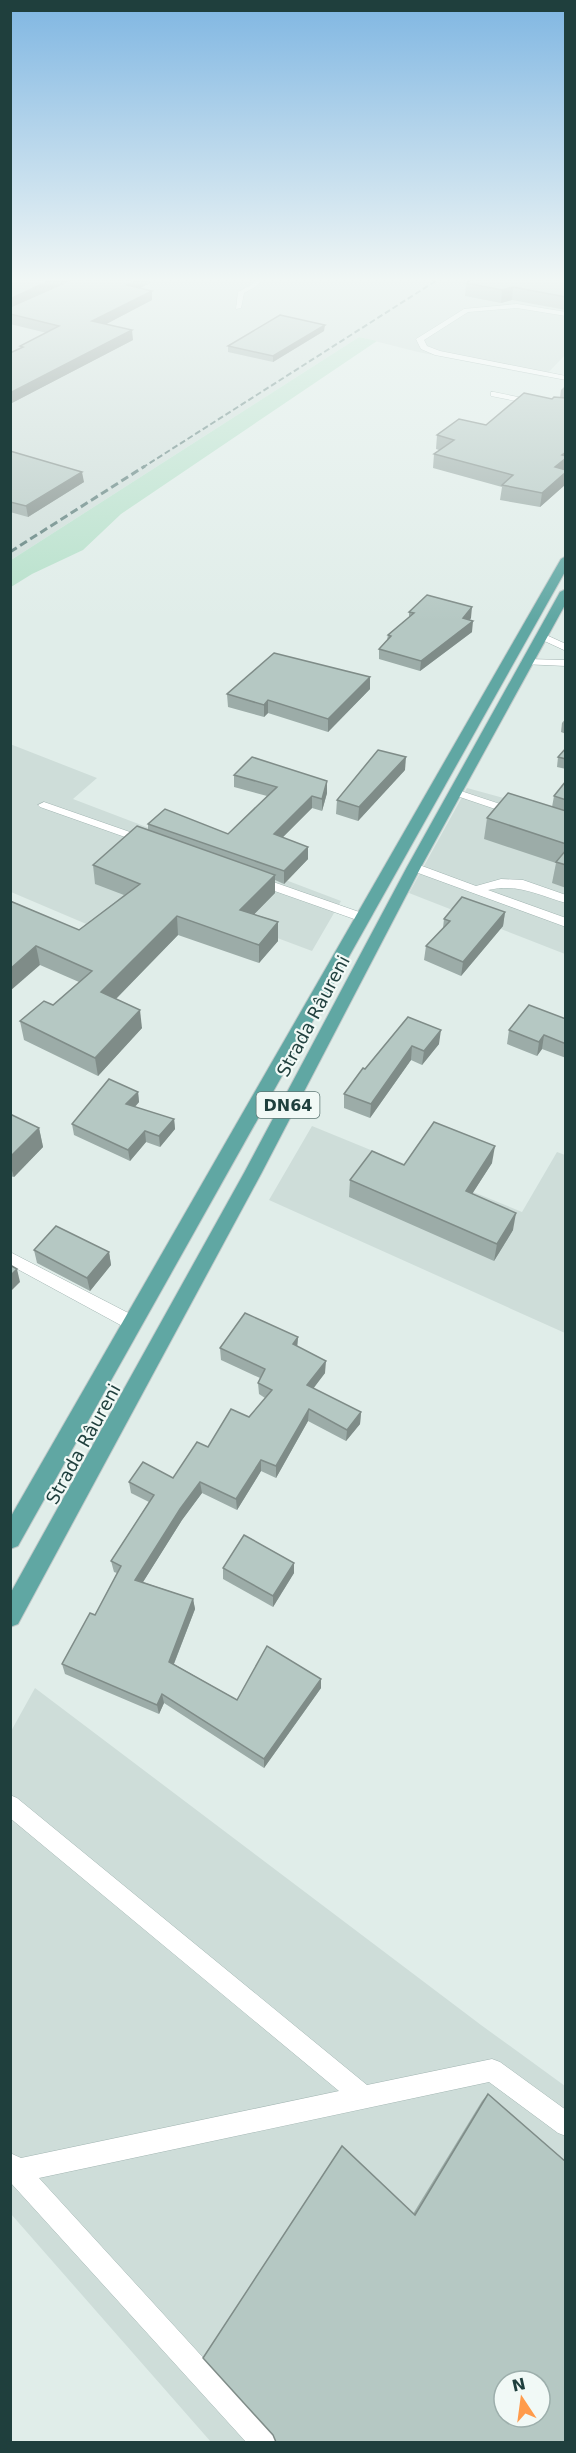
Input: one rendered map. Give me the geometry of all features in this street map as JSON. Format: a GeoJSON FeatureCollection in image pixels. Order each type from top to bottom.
{"type":"FeatureCollection","features":[{"type":"Feature","properties":{"kind":"main road","name":"Strada Râureni"},"geometry":{"type":"LineString","coordinates":[[10,1539],[566,559]]}},
{"type":"Feature","properties":{"kind":"main road","name":"Strada Râureni"},"geometry":{"type":"LineString","coordinates":[[10,1617],[247,1184],[454,792],[566,592]]}},
{"type":"Feature","properties":{"kind":"lane"},"geometry":{"type":"LineString","coordinates":[[494,394],[566,410]]}},
{"type":"Feature","properties":{"kind":"lane"},"geometry":{"type":"LineString","coordinates":[[541,636],[566,648]]}},
{"type":"Feature","properties":{"kind":"lane"},"geometry":{"type":"LineString","coordinates":[[526,662],[566,663]]}},
{"type":"Feature","properties":{"kind":"lane"},"geometry":{"type":"LineString","coordinates":[[454,792],[521,814]]}},
{"type":"Feature","properties":{"kind":"lane"},"geometry":{"type":"LineString","coordinates":[[44,806],[153,844]]}},
{"type":"Feature","properties":{"kind":"lane"},"geometry":{"type":"LineString","coordinates":[[414,867],[566,923]]}},
{"type":"Feature","properties":{"kind":"lane"},"geometry":{"type":"LineString","coordinates":[[241,875],[362,917]]}},
{"type":"Feature","properties":{"kind":"lane"},"geometry":{"type":"LineString","coordinates":[[478,890],[501,883],[523,884],[566,899]]}},
{"type":"Feature","properties":{"kind":"lane"},"geometry":{"type":"LineString","coordinates":[[10,1258],[132,1323]]}},
{"type":"Feature","properties":{"kind":"lane"},"geometry":{"type":"LineString","coordinates":[[10,1805],[363,2096]]}},
{"type":"Feature","properties":{"kind":"lane"},"geometry":{"type":"LineString","coordinates":[[13,2167],[492,2070],[566,2125]]}},
{"type":"Feature","properties":{"kind":"lane"},"geometry":{"type":"LineString","coordinates":[[13,2167],[263,2442]]}},
{"type":"Feature","properties":{"kind":"shaded area"},"geometry":{"type":"Polygon","coordinates":[[[11,391],[274,391],[11,560],[11,391]]]}},
{"type":"Feature","properties":{"kind":"shaded area"},"geometry":{"type":"Polygon","coordinates":[[[10,744],[97,778],[73,799],[341,901],[312,951],[138,886],[91,926],[11,892],[10,744]]]}},
{"type":"Feature","properties":{"kind":"shaded area"},"geometry":{"type":"Polygon","coordinates":[[[467,788],[565,815],[565,954],[409,893],[467,788]]]}},
{"type":"Feature","properties":{"kind":"shaded area"},"geometry":{"type":"Polygon","coordinates":[[[312,1126],[522,1212],[557,1152],[565,1155],[565,1333],[269,1200],[312,1126]]]}},
{"type":"Feature","properties":{"kind":"shaded area"},"geometry":{"type":"Polygon","coordinates":[[[35,1688],[565,2086],[565,2442],[211,2442],[11,2214],[10,1733],[35,1688]]]}},
{"type":"Feature","properties":{"kind":"green space"},"geometry":{"type":"Polygon","coordinates":[[[274,391],[302,391],[121,514],[83,550],[32,574],[11,587],[11,560],[274,391]]]}},
{"type":"Feature","properties":{"kind":"building"},"geometry":{"type":"Polygon","coordinates":[[[524,393],[552,399],[554,397],[566,398],[566,452],[562,455],[566,458],[555,467],[566,470],[566,472],[542,493],[502,485],[513,475],[434,454],[454,440],[437,435],[459,419],[486,425],[524,393]]]}},
{"type":"Feature","properties":{"kind":"building"},"geometry":{"type":"Polygon","coordinates":[[[10,451],[82,472],[26,506],[10,502],[10,451]]]}},
{"type":"Feature","properties":{"kind":"building"},"geometry":{"type":"Polygon","coordinates":[[[427,595],[472,607],[463,618],[473,621],[421,661],[379,649],[391,636],[388,635],[414,613],[409,612],[427,595]]]}},
{"type":"Feature","properties":{"kind":"building"},"geometry":{"type":"Polygon","coordinates":[[[274,653],[370,677],[328,719],[268,700],[264,705],[227,694],[274,653]]]}},
{"type":"Feature","properties":{"kind":"building"},"geometry":{"type":"Polygon","coordinates":[[[566,748],[566,759],[558,757],[566,748]]]}},
{"type":"Feature","properties":{"kind":"building"},"geometry":{"type":"Polygon","coordinates":[[[378,750],[406,757],[359,807],[337,800],[378,750]]]}},
{"type":"Feature","properties":{"kind":"building"},"geometry":{"type":"Polygon","coordinates":[[[252,757],[327,781],[322,799],[312,796],[274,834],[308,847],[284,871],[148,824],[165,809],[228,834],[277,787],[234,775],[252,757]]]}},
{"type":"Feature","properties":{"kind":"building"},"geometry":{"type":"Polygon","coordinates":[[[566,781],[566,800],[554,796],[566,781]]]}},
{"type":"Feature","properties":{"kind":"building"},"geometry":{"type":"Polygon","coordinates":[[[508,793],[566,811],[566,844],[487,818],[508,793]]]}},
{"type":"Feature","properties":{"kind":"building"},"geometry":{"type":"Polygon","coordinates":[[[137,826],[275,875],[240,910],[278,922],[259,945],[177,916],[101,992],[140,1010],[95,1058],[20,1021],[44,1001],[53,1005],[92,971],[36,946],[10,969],[10,901],[79,930],[140,884],[93,865],[137,826]]]}},
{"type":"Feature","properties":{"kind":"building"},"geometry":{"type":"Polygon","coordinates":[[[566,850],[566,865],[556,862],[566,850]]]}},
{"type":"Feature","properties":{"kind":"building"},"geometry":{"type":"Polygon","coordinates":[[[462,897],[505,912],[463,962],[426,946],[450,921],[444,919],[462,897]]]}},
{"type":"Feature","properties":{"kind":"building"},"geometry":{"type":"Polygon","coordinates":[[[529,1005],[566,1019],[566,1044],[544,1035],[539,1042],[509,1030],[529,1005]]]}},
{"type":"Feature","properties":{"kind":"building"},"geometry":{"type":"Polygon","coordinates":[[[408,1017],[441,1030],[424,1051],[412,1046],[371,1104],[344,1094],[363,1068],[365,1069],[408,1017]]]}},
{"type":"Feature","properties":{"kind":"building"},"geometry":{"type":"Polygon","coordinates":[[[109,1079],[138,1092],[126,1104],[174,1119],[159,1136],[145,1131],[128,1150],[72,1124],[109,1079]]]}},
{"type":"Feature","properties":{"kind":"building"},"geometry":{"type":"Polygon","coordinates":[[[10,1114],[39,1128],[10,1157],[10,1114]]]}},
{"type":"Feature","properties":{"kind":"building"},"geometry":{"type":"Polygon","coordinates":[[[434,1122],[495,1146],[466,1191],[516,1213],[497,1244],[350,1180],[372,1151],[404,1165],[434,1122]]]}},
{"type":"Feature","properties":{"kind":"building"},"geometry":{"type":"Polygon","coordinates":[[[56,1226],[109,1252],[87,1278],[34,1250],[56,1226]]]}},
{"type":"Feature","properties":{"kind":"building"},"geometry":{"type":"Polygon","coordinates":[[[10,1265],[17,1269],[10,1276],[10,1265]]]}},
{"type":"Feature","properties":{"kind":"building"},"geometry":{"type":"Polygon","coordinates":[[[245,1313],[298,1337],[293,1344],[326,1361],[307,1385],[361,1412],[347,1430],[309,1409],[276,1466],[261,1460],[236,1499],[200,1482],[135,1580],[193,1599],[169,1662],[237,1700],[267,1646],[321,1679],[264,1759],[162,1694],[157,1705],[62,1664],[90,1613],[95,1615],[121,1566],[111,1561],[154,1495],[129,1482],[143,1462],[173,1478],[197,1442],[208,1447],[231,1409],[249,1417],[272,1390],[258,1383],[265,1369],[220,1348],[245,1313]]]}},
{"type":"Feature","properties":{"kind":"building"},"geometry":{"type":"Polygon","coordinates":[[[244,1535],[294,1563],[273,1596],[223,1568],[244,1535]]]}},
{"type":"Feature","properties":{"kind":"building"},"geometry":{"type":"Polygon","coordinates":[[[488,2094],[566,2162],[566,2442],[276,2442],[273,2435],[203,2358],[342,2146],[415,2215],[488,2094]]]}},
{"type":"Feature","properties":{"kind":"railway"},"geometry":{"type":"LineString","coordinates":[[142,468],[262,391]]}},
{"type":"Feature","properties":{"kind":"railway"},"geometry":{"type":"LineString","coordinates":[[10,552],[145,466]]}}]}
